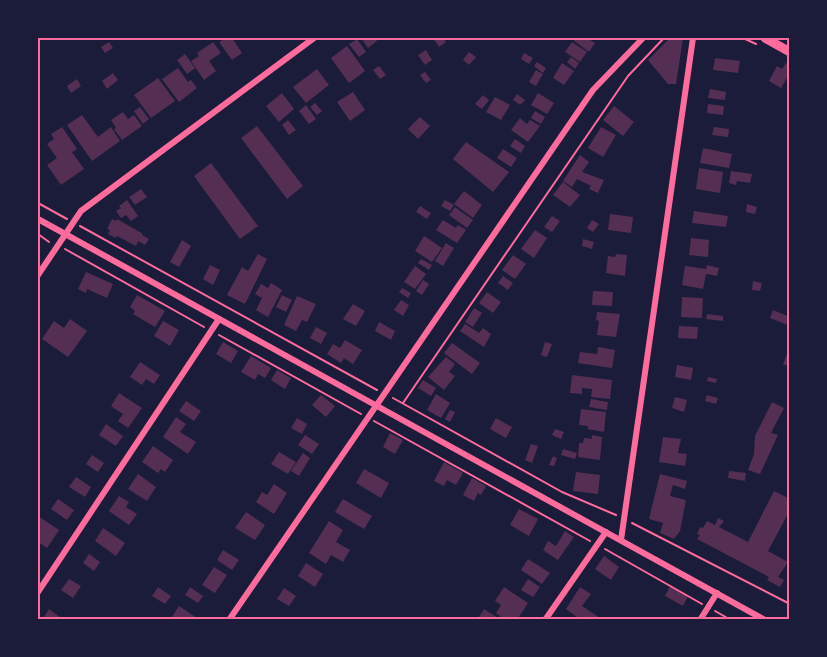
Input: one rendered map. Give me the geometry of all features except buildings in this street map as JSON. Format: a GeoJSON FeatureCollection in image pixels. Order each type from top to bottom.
{"type":"FeatureCollection","features":[{"type":"Feature","properties":{"kind":"main road"},"geometry":{"type":"LineString","coordinates":[[765,38],[789,52]]}},
{"type":"Feature","properties":{"kind":"street"},"geometry":{"type":"LineString","coordinates":[[38,274],[81,211],[314,38]]}},
{"type":"Feature","properties":{"kind":"street"},"geometry":{"type":"LineString","coordinates":[[229,620],[593,90],[643,38]]}},
{"type":"Feature","properties":{"kind":"street"},"geometry":{"type":"LineString","coordinates":[[621,540],[693,38]]}},
{"type":"Feature","properties":{"kind":"street"},"geometry":{"type":"LineString","coordinates":[[38,219],[765,620]]}},
{"type":"Feature","properties":{"kind":"street"},"geometry":{"type":"LineString","coordinates":[[38,592],[219,319]]}},
{"type":"Feature","properties":{"kind":"street"},"geometry":{"type":"LineString","coordinates":[[545,620],[606,532]]}},
{"type":"Feature","properties":{"kind":"street"},"geometry":{"type":"LineString","coordinates":[[700,620],[717,593]]}},
{"type":"Feature","properties":{"kind":"path"},"geometry":{"type":"LineString","coordinates":[[402,404],[628,76],[664,38]]}},
{"type":"Feature","properties":{"kind":"path"},"geometry":{"type":"LineString","coordinates":[[38,203],[562,492],[623,519],[789,604]]}},
{"type":"Feature","properties":{"kind":"path"},"geometry":{"type":"LineString","coordinates":[[38,234],[731,620]]}},
{"type":"Feature","properties":{"kind":"path"},"geometry":{"type":"LineString","coordinates":[[44,250],[50,241]]}}]}
